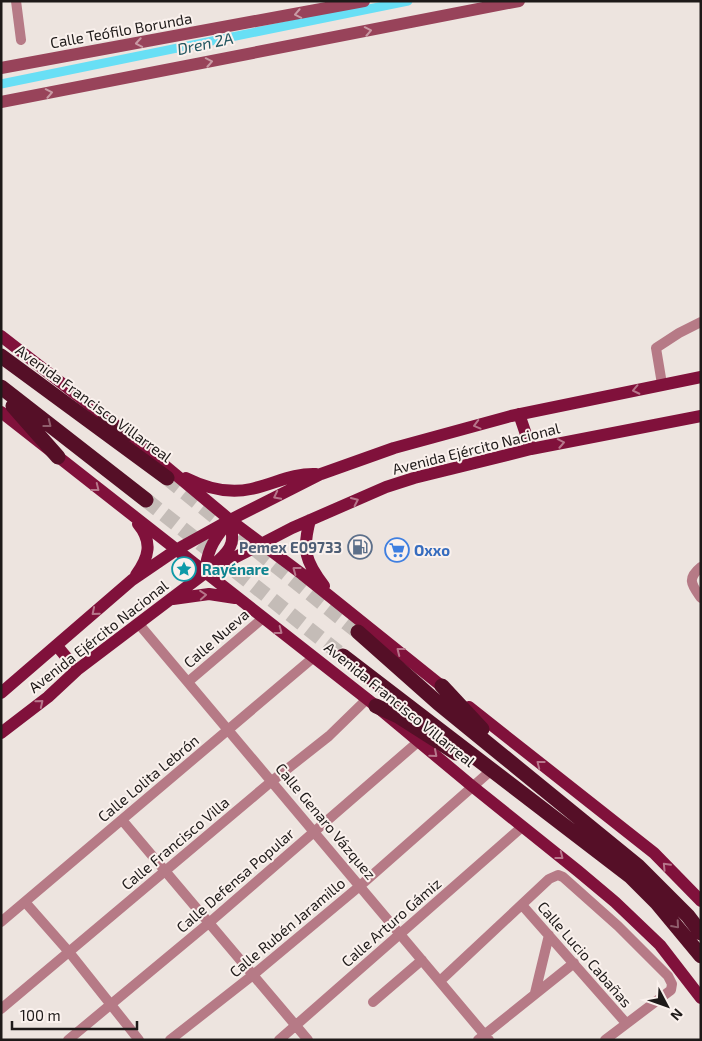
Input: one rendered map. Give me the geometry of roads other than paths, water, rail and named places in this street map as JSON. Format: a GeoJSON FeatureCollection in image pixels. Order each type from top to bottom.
{"type":"FeatureCollection","features":[{"type":"Feature","properties":{"kind":"highway"},"geometry":{"type":"LineString","coordinates":[[1,356],[82,409],[127,434]]}},
{"type":"Feature","properties":{"kind":"highway","name":"Avenida Francisco Villarreal"},"geometry":{"type":"LineString","coordinates":[[1,356],[167,473]]}},
{"type":"Feature","properties":{"kind":"highway"},"geometry":{"type":"LineString","coordinates":[[1,387],[146,500]]}},
{"type":"Feature","properties":{"kind":"highway"},"geometry":{"type":"LineString","coordinates":[[1,392],[58,457]]}},
{"type":"Feature","properties":{"kind":"highway","name":"Avenida Francisco Villarreal"},"geometry":{"type":"LineString","coordinates":[[358,632],[438,703],[638,866],[688,916],[701,932]]}},
{"type":"Feature","properties":{"kind":"highway","name":"Avenida Francisco Villarreal"},"geometry":{"type":"LineString","coordinates":[[343,656],[630,876],[668,916],[701,956]]}},
{"type":"Feature","properties":{"kind":"highway"},"geometry":{"type":"LineString","coordinates":[[442,686],[483,730],[540,786]]}},
{"type":"Feature","properties":{"kind":"highway"},"geometry":{"type":"LineString","coordinates":[[372,702],[419,729],[547,813]]}},
{"type":"Feature","properties":{"kind":"main road","name":"Calle Teófilo Borunda"},"geometry":{"type":"LineString","coordinates":[[1,68],[364,1]]}},
{"type":"Feature","properties":{"kind":"main road"},"geometry":{"type":"LineString","coordinates":[[1,102],[519,1]]}},
{"type":"Feature","properties":{"kind":"main road","name":"Avenida Francisco Villarreal"},"geometry":{"type":"LineString","coordinates":[[1,336],[127,434],[167,473],[335,600],[654,853],[701,900]]}},
{"type":"Feature","properties":{"kind":"main road","name":"Avenida Ejército Nacional"},"geometry":{"type":"LineString","coordinates":[[1,694],[132,580],[176,550],[230,520],[321,474],[394,448],[518,414],[701,377]]}},
{"type":"Feature","properties":{"kind":"main road","name":"Avenida Francisco Villarreal"},"geometry":{"type":"LineString","coordinates":[[1,412],[372,702],[472,786],[578,871],[660,945],[701,998]]}},
{"type":"Feature","properties":{"kind":"main road"},"geometry":{"type":"LineString","coordinates":[[518,414],[531,449]]}},
{"type":"Feature","properties":{"kind":"main road","name":"Avenida Ejército Nacional"},"geometry":{"type":"LineString","coordinates":[[1,733],[48,697],[77,670],[138,622],[205,573],[261,543],[310,520],[386,487],[414,478],[531,449],[701,416]]}},
{"type":"Feature","properties":{"kind":"main road"},"geometry":{"type":"LineString","coordinates":[[167,473],[212,488],[238,491],[251,490],[293,475],[321,474]]}},
{"type":"Feature","properties":{"kind":"main road"},"geometry":{"type":"LineString","coordinates":[[130,514],[144,531],[148,548],[144,564],[132,580]]}},
{"type":"Feature","properties":{"kind":"main road"},"geometry":{"type":"LineString","coordinates":[[205,573],[206,557],[214,540],[230,520]]}},
{"type":"Feature","properties":{"kind":"main road"},"geometry":{"type":"LineString","coordinates":[[205,573],[228,553],[234,538],[230,520]]}},
{"type":"Feature","properties":{"kind":"main road"},"geometry":{"type":"LineString","coordinates":[[310,520],[305,542],[307,558],[313,571],[335,600]]}},
{"type":"Feature","properties":{"kind":"main road"},"geometry":{"type":"LineString","coordinates":[[168,600],[209,594],[237,598]]}},
{"type":"Feature","properties":{"kind":"main road"},"geometry":{"type":"LineString","coordinates":[[57,646],[77,670]]}},
{"type":"Feature","properties":{"kind":"main road"},"geometry":{"type":"LineString","coordinates":[[372,702],[420,714],[428,712],[438,703],[438,695],[434,686],[418,666]]}},
{"type":"Feature","properties":{"kind":"street"},"geometry":{"type":"LineString","coordinates":[[16,1],[21,40]]}},
{"type":"Feature","properties":{"kind":"street"},"geometry":{"type":"LineString","coordinates":[[662,384],[656,348],[701,322]]}},
{"type":"Feature","properties":{"kind":"street"},"geometry":{"type":"LineString","coordinates":[[701,567],[691,580],[692,586],[701,598]]}},
{"type":"Feature","properties":{"kind":"street","name":"Calle Nueva"},"geometry":{"type":"LineString","coordinates":[[189,681],[263,618]]}},
{"type":"Feature","properties":{"kind":"street","name":"Calle Genaro Vázquez"},"geometry":{"type":"LineString","coordinates":[[138,622],[361,885],[484,1038]]}},
{"type":"Feature","properties":{"kind":"street","name":"Calle Lolita Lebrón"},"geometry":{"type":"LineString","coordinates":[[1,922],[314,657]]}},
{"type":"Feature","properties":{"kind":"street","name":"Calle Francisco Villa"},"geometry":{"type":"LineString","coordinates":[[1,1009],[272,780],[372,702]]}},
{"type":"Feature","properties":{"kind":"street","name":"Calle Defensa Popular"},"geometry":{"type":"LineString","coordinates":[[68,1040],[210,922],[419,741]]}},
{"type":"Feature","properties":{"kind":"street","name":"Calle Rubén Jaramillo"},"geometry":{"type":"LineString","coordinates":[[170,1040],[253,975],[361,885],[487,774]]}},
{"type":"Feature","properties":{"kind":"street"},"geometry":{"type":"LineString","coordinates":[[122,820],[308,1040]]}},
{"type":"Feature","properties":{"kind":"street","name":"Calle Arturo Gámiz"},"geometry":{"type":"LineString","coordinates":[[279,1040],[522,827]]}},
{"type":"Feature","properties":{"kind":"street"},"geometry":{"type":"LineString","coordinates":[[440,981],[554,876],[558,875],[563,877],[618,926],[668,976],[672,984],[671,990],[605,1040]]}},
{"type":"Feature","properties":{"kind":"street"},"geometry":{"type":"LineString","coordinates":[[26,902],[69,952],[139,1040]]}},
{"type":"Feature","properties":{"kind":"street","name":"Calle Lucio Cabañas"},"geometry":{"type":"LineString","coordinates":[[522,905],[626,1023]]}},
{"type":"Feature","properties":{"kind":"street"},"geometry":{"type":"LineString","coordinates":[[535,993],[549,935]]}},
{"type":"Feature","properties":{"kind":"street"},"geometry":{"type":"LineString","coordinates":[[374,1002],[422,960]]}},
{"type":"Feature","properties":{"kind":"street"},"geometry":{"type":"LineString","coordinates":[[484,1038],[535,993],[574,963]]}},
{"type":"Feature","properties":{"kind":"waterway","name":"Dren 2A"},"geometry":{"type":"LineString","coordinates":[[1,84],[408,1]]}},
{"type":"Feature","properties":{"kind":"tunnel"},"geometry":{"type":"LineString","coordinates":[[167,478],[358,632]]}},
{"type":"Feature","properties":{"kind":"tunnel"},"geometry":{"type":"LineString","coordinates":[[146,500],[343,656]]}},
{"type":"Feature","properties":{"kind":"place","name":"Pemex E09733"},"geometry":{"type":"Point","coordinates":[360,547]}},
{"type":"Feature","properties":{"kind":"place","name":"Oxxo"},"geometry":{"type":"Point","coordinates":[397,550]}},
{"type":"Feature","properties":{"kind":"place","name":"Rayénare"},"geometry":{"type":"Point","coordinates":[184,569]}}]}
